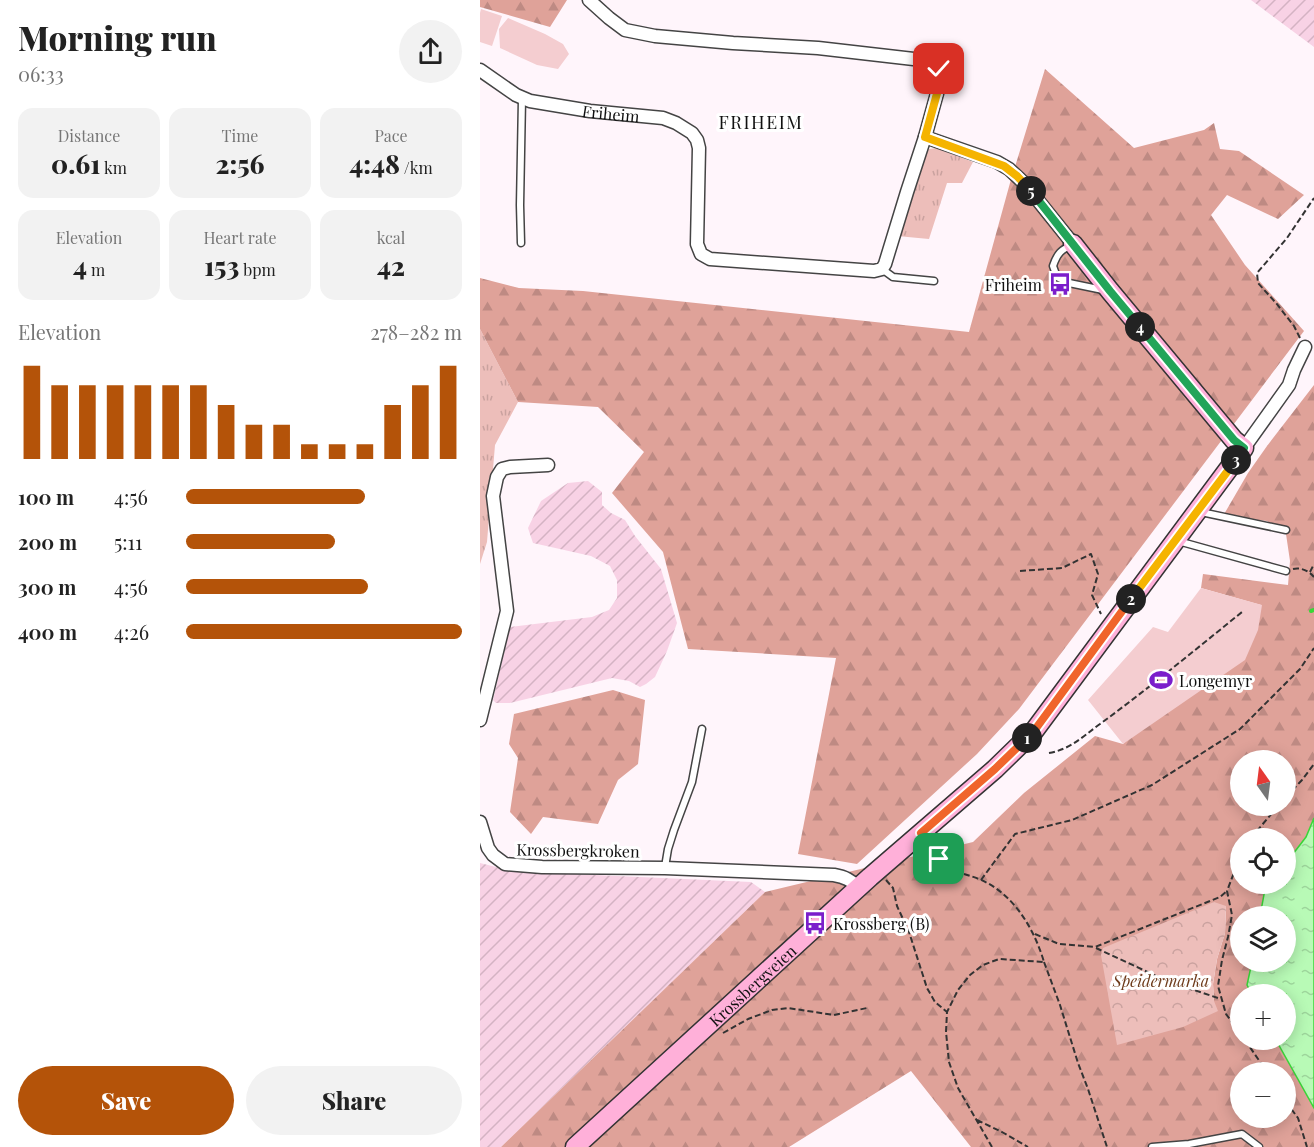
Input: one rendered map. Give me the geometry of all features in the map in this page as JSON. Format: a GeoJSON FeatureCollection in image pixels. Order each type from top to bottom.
{"type":"FeatureCollection","features":[{"type":"Feature","properties":{"kind":"street"},"geometry":{"type":"LineString","coordinates":[[589,0],[625,30],[655,36],[733,44],[818,48],[931,61],[939,69],[941,79],[925,137],[882,268]]}},
{"type":"Feature","properties":{"kind":"street","name":"Friheim"},"geometry":{"type":"LineString","coordinates":[[480,70],[522,99],[590,111],[663,118],[676,123],[692,134],[699,148],[697,244],[701,254],[710,259],[874,271],[882,268]]}},
{"type":"Feature","properties":{"kind":"street"},"geometry":{"type":"LineString","coordinates":[[925,137],[997,162],[1009,169],[1024,183],[1110,291],[1234,440],[1244,448]]}},
{"type":"Feature","properties":{"kind":"street","name":"Krossbergveien"},"geometry":{"type":"LineString","coordinates":[[575,1147],[859,888],[926,840],[1034,731],[1289,385],[1305,347]]}},
{"type":"Feature","properties":{"kind":"street"},"geometry":{"type":"LineString","coordinates":[[480,720],[507,611],[494,496],[497,477],[502,469],[510,466],[549,465]]}},
{"type":"Feature","properties":{"kind":"street","name":"Krossbergkroken"},"geometry":{"type":"LineString","coordinates":[[480,822],[488,848],[505,864],[542,867],[664,868],[834,874],[851,880],[859,888]]}},
{"type":"Feature","properties":{"kind":"lane"},"geometry":{"type":"LineString","coordinates":[[521,243],[522,99]]}},
{"type":"Feature","properties":{"kind":"lane"},"geometry":{"type":"LineString","coordinates":[[1073,244],[1063,248],[1056,255],[1053,266],[1057,277],[1069,283],[1110,291]]}},
{"type":"Feature","properties":{"kind":"lane","name":"Friheim"},"geometry":{"type":"LineString","coordinates":[[882,268],[893,277],[934,281]]}},
{"type":"Feature","properties":{"kind":"lane"},"geometry":{"type":"LineString","coordinates":[[1197,511],[1287,530]]}},
{"type":"Feature","properties":{"kind":"lane"},"geometry":{"type":"LineString","coordinates":[[1174,540],[1286,571]]}},
{"type":"Feature","properties":{"kind":"lane"},"geometry":{"type":"LineString","coordinates":[[664,868],[674,830],[692,782],[702,729]]}},
{"type":"Feature","properties":{"kind":"lane"},"geometry":{"type":"LineString","coordinates":[[1152,1147],[1189,1144],[1242,1134],[1259,1147]]}},
{"type":"Feature","properties":{"kind":"path"},"geometry":{"type":"LineString","coordinates":[[1305,347],[1294,326],[1258,283],[1257,273],[1287,238],[1314,198]]}},
{"type":"Feature","properties":{"kind":"path"},"geometry":{"type":"LineString","coordinates":[[1020,571],[1062,568],[1090,554],[1098,574],[1092,595],[1102,618],[1112,626]]}},
{"type":"Feature","properties":{"kind":"path"},"geometry":{"type":"LineString","coordinates":[[1310,572],[1314,564]]}},
{"type":"Feature","properties":{"kind":"path"},"geometry":{"type":"LineString","coordinates":[[1286,571],[1298,567],[1310,572],[1314,577]]}},
{"type":"Feature","properties":{"kind":"path"},"geometry":{"type":"LineString","coordinates":[[1049,753],[1062,751],[1077,742],[1242,612]]}},
{"type":"Feature","properties":{"kind":"path"},"geometry":{"type":"LineString","coordinates":[[981,880],[1015,834],[1072,820],[1152,785],[1240,729],[1300,669],[1314,648]]}},
{"type":"Feature","properties":{"kind":"path"},"geometry":{"type":"LineString","coordinates":[[1296,786],[1314,764]]}},
{"type":"Feature","properties":{"kind":"path"},"geometry":{"type":"LineString","coordinates":[[1259,828],[1270,816]]}},
{"type":"Feature","properties":{"kind":"path"},"geometry":{"type":"LineString","coordinates":[[926,840],[939,859],[951,870],[981,880],[1003,895],[1023,915],[1035,934],[1107,1147]]}},
{"type":"Feature","properties":{"kind":"path"},"geometry":{"type":"LineString","coordinates":[[884,878],[892,888],[927,988],[935,1002],[947,1012]]}},
{"type":"Feature","properties":{"kind":"path"},"geometry":{"type":"LineString","coordinates":[[1095,947],[1220,897],[1227,891],[1230,883]]}},
{"type":"Feature","properties":{"kind":"path"},"geometry":{"type":"LineString","coordinates":[[1227,891],[1232,915],[1218,986],[1226,1014],[1230,1019]]}},
{"type":"Feature","properties":{"kind":"path"},"geometry":{"type":"LineString","coordinates":[[1035,934],[1059,944],[1095,947],[1167,981],[1221,999]]}},
{"type":"Feature","properties":{"kind":"path"},"geometry":{"type":"LineString","coordinates":[[992,1147],[958,1088],[949,1062],[945,1032],[947,1012],[958,990],[970,975],[983,965],[999,959],[1044,962]]}},
{"type":"Feature","properties":{"kind":"path"},"geometry":{"type":"LineString","coordinates":[[698,1036],[716,1037],[741,1022],[772,1010],[788,1008],[834,1015],[867,1008]]}},
{"type":"Feature","properties":{"kind":"path"},"geometry":{"type":"LineString","coordinates":[[1296,1115],[1307,1147]]}},
{"type":"Feature","properties":{"kind":"path"},"geometry":{"type":"LineString","coordinates":[[977,1120],[1028,1147]]}},
{"type":"Feature","properties":{"kind":"shaded area"},"geometry":{"type":"Polygon","coordinates":[[[1251,0],[1314,0],[1314,47],[1251,0]]]}},
{"type":"Feature","properties":{"kind":"shaded area"},"geometry":{"type":"Polygon","coordinates":[[[481,9],[502,16],[492,46],[480,42],[481,9]]]}},
{"type":"Feature","properties":{"kind":"shaded area"},"geometry":{"type":"Polygon","coordinates":[[[508,18],[563,44],[569,54],[558,69],[537,65],[500,48],[499,29],[508,18]]]}},
{"type":"Feature","properties":{"kind":"shaded area"},"geometry":{"type":"Polygon","coordinates":[[[588,481],[602,492],[602,505],[625,520],[661,569],[677,623],[667,651],[655,677],[640,687],[629,681],[612,678],[510,703],[496,703],[493,700],[510,627],[592,617],[609,610],[617,598],[617,580],[610,566],[591,556],[533,543],[528,528],[541,501],[568,483],[588,481]]]}},
{"type":"Feature","properties":{"kind":"shaded area","name":"Longemyr"},"geometry":{"type":"Polygon","coordinates":[[[1201,588],[1262,605],[1258,630],[1245,660],[1123,744],[1088,700],[1153,627],[1168,632],[1201,588]]]}},
{"type":"Feature","properties":{"kind":"shaded area"},"geometry":{"type":"Polygon","coordinates":[[[480,863],[516,872],[751,882],[765,892],[501,1147],[480,1147],[480,863]]]}},
{"type":"Feature","properties":{"kind":"green space"},"geometry":{"type":"Polygon","coordinates":[[[480,0],[567,0],[550,27],[480,7],[480,0]]]}},
{"type":"Feature","properties":{"kind":"green space"},"geometry":{"type":"Polygon","coordinates":[[[1045,69],[1134,148],[1204,130],[1214,123],[1220,149],[1239,151],[1304,195],[1278,219],[1227,195],[1211,215],[1245,265],[1304,331],[1019,709],[977,754],[857,864],[798,854],[836,658],[688,649],[663,552],[612,493],[644,452],[598,407],[518,402],[480,329],[480,278],[519,288],[583,291],[969,332],[1010,183],[1045,69]]]}},
{"type":"Feature","properties":{"kind":"green space"},"geometry":{"type":"Polygon","coordinates":[[[937,148],[973,162],[962,183],[947,183],[929,239],[897,236],[925,155],[929,149],[937,148]]]}},
{"type":"Feature","properties":{"kind":"green space"},"geometry":{"type":"Polygon","coordinates":[[[480,329],[518,402],[495,445],[487,542],[480,564],[480,329]]]}},
{"type":"Feature","properties":{"kind":"green space"},"geometry":{"type":"Polygon","coordinates":[[[1314,385],[1314,818],[1306,837],[1296,850],[1296,828],[1230,828],[1230,894],[1264,894],[1262,906],[1230,906],[1230,972],[1250,972],[1247,984],[1230,984],[1230,1050],[1282,1050],[1288,1062],[1230,1062],[1230,1128],[1296,1128],[1296,1076],[1314,1108],[1314,1147],[971,1147],[911,1071],[789,1147],[501,1147],[765,892],[973,842],[1024,793],[1095,736],[1123,744],[1261,605],[1201,588],[1203,574],[1288,585],[1290,561],[1286,534],[1267,521],[1223,516],[1248,473],[1314,385]],[[1226,906],[1101,955],[1214,1001],[1213,984],[1217,959],[1225,933],[1226,906]]]}},
{"type":"Feature","properties":{"kind":"green space"},"geometry":{"type":"Polygon","coordinates":[[[613,690],[645,700],[638,764],[618,780],[598,824],[543,817],[531,834],[510,812],[518,758],[509,744],[514,714],[613,690]]]}},
{"type":"Feature","properties":{"kind":"green space","name":"Speidermarka"},"geometry":{"type":"Polygon","coordinates":[[[1214,902],[1226,906],[1225,933],[1217,959],[1213,984],[1214,1001],[1218,1011],[1183,1027],[1117,1045],[1101,955],[1103,948],[1214,902]]]}},
{"type":"Feature","properties":{"kind":"water"},"geometry":{"type":"Polygon","coordinates":[[[1314,818],[1314,1108],[1296,1076],[1296,1062],[1288,1062],[1282,1050],[1296,1050],[1296,984],[1247,984],[1250,972],[1296,972],[1296,906],[1262,906],[1264,894],[1296,894],[1296,850],[1306,837],[1314,818]]]}},
{"type":"Feature","properties":{"kind":"place","name":"Friheim"},"geometry":{"type":"Point","coordinates":[1060,284]}},
{"type":"Feature","properties":{"kind":"place","name":"Longemyr"},"geometry":{"type":"Point","coordinates":[1161,680]}},
{"type":"Feature","properties":{"kind":"place","name":"Krossberg (B)"},"geometry":{"type":"Point","coordinates":[815,923]}},
{"type":"Feature","properties":{"kind":"district","name":"FRIHEIM"},"geometry":{"type":"Point","coordinates":[761,122]}},
{"type":"Feature","properties":{"kind":"route"},"geometry":{"type":"LineString","coordinates":[[939,69],[941,79],[925,137],[997,162],[1017,176],[1234,440],[1244,448],[1034,731],[995,769],[921,833],[939,859]]}}]}
